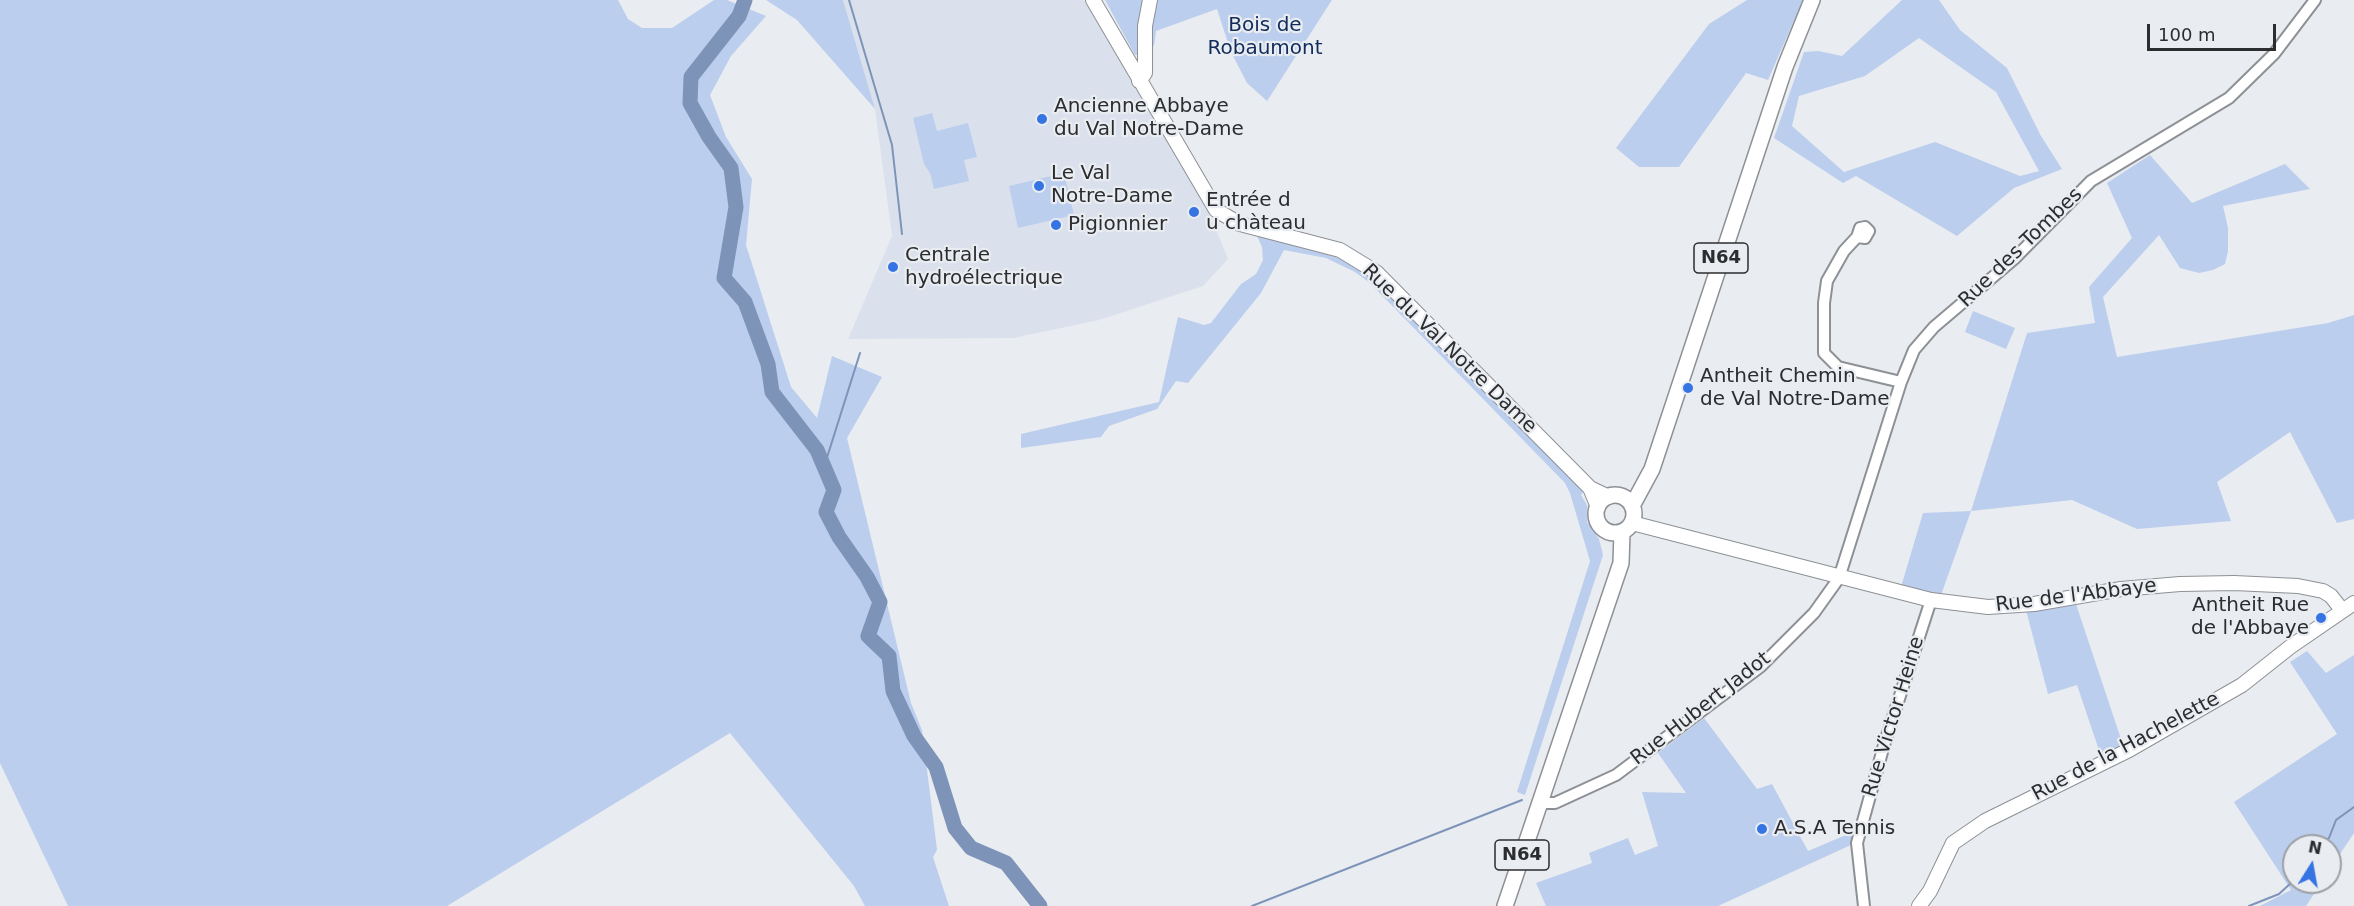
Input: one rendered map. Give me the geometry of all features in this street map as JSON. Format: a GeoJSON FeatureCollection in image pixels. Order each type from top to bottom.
{"type":"FeatureCollection","features":[{"type":"Feature","properties":{"kind":"main road","name":"N64"},"geometry":{"type":"LineString","coordinates":[[1505,906],[1604,609],[1612,562],[1621,529],[1652,469],[1785,67],[1812,0]]}},
{"type":"Feature","properties":{"kind":"main road","name":"N64"},"geometry":{"type":"LineString","coordinates":[[1621,529],[1598,522],[1609,500],[1641,473],[1658,449]]}},
{"type":"Feature","properties":{"kind":"main road"},"geometry":{"type":"LineString","coordinates":[[1609,500],[1632,506]]}},
{"type":"Feature","properties":{"kind":"street","name":"Rue du Val Notre Dame"},"geometry":{"type":"LineString","coordinates":[[1093,0],[1216,210],[1240,224],[1340,250],[1376,272],[1590,488],[1609,500]]}},
{"type":"Feature","properties":{"kind":"street"},"geometry":{"type":"LineString","coordinates":[[1139,81],[1145,73],[1145,26],[1150,0]]}},
{"type":"Feature","properties":{"kind":"street","name":"Rue des Tombes"},"geometry":{"type":"LineString","coordinates":[[1839,578],[1901,382],[1914,350],[1934,327],[2014,259],[2091,181],[2229,98],[2274,54],[2315,0]]}},
{"type":"Feature","properties":{"kind":"street"},"geometry":{"type":"LineString","coordinates":[[1857,237],[1844,251],[1827,281],[1824,303],[1824,353],[1838,367],[1901,382]]}},
{"type":"Feature","properties":{"kind":"street","name":"Rue de l'Abbaye"},"geometry":{"type":"LineString","coordinates":[[1621,529],[1930,600],[2000,606],[2034,604],[2133,588],[2234,583],[2298,586],[2323,591],[2348,607]]}},
{"type":"Feature","properties":{"kind":"street","name":"Rue Hubert Jadot"},"geometry":{"type":"LineString","coordinates":[[1539,804],[1555,803],[1616,775],[1661,743],[1760,667],[1814,613],[1839,578]]}},
{"type":"Feature","properties":{"kind":"street","name":"Rue Victor Heine"},"geometry":{"type":"LineString","coordinates":[[1864,906],[1857,843],[1884,745],[1930,600]]}},
{"type":"Feature","properties":{"kind":"street","name":"Rue de la Hachelette"},"geometry":{"type":"LineString","coordinates":[[1919,906],[1930,891],[1953,843],[1985,820],[2129,750],[2242,685],[2348,607]]}},
{"type":"Feature","properties":{"kind":"shaded area","name":"Le Val Notre-Dame"},"geometry":{"type":"Polygon","coordinates":[[[843,0],[1084,0],[1206,205],[1228,259],[1203,286],[1099,320],[1013,338],[848,339],[892,236],[875,109],[843,0]]]}},
{"type":"Feature","properties":{"kind":"green space"},"geometry":{"type":"Polygon","coordinates":[[[0,0],[618,0],[628,19],[642,28],[672,28],[714,0],[727,0],[766,16],[731,56],[710,95],[726,137],[752,179],[746,245],[791,387],[817,418],[832,356],[882,377],[847,438],[911,703],[922,730],[937,850],[933,857],[949,906],[865,906],[854,886],[730,733],[447,906],[68,906],[0,763],[0,0]]]}},
{"type":"Feature","properties":{"kind":"green space"},"geometry":{"type":"Polygon","coordinates":[[[766,0],[843,0],[875,109],[797,20],[766,0]]]}},
{"type":"Feature","properties":{"kind":"green space","name":"Bois de Robaumont"},"geometry":{"type":"Polygon","coordinates":[[[1105,0],[1332,0],[1267,101],[1247,83],[1231,52],[1217,9],[1156,31],[1154,46],[1141,41],[1139,55],[1135,55],[1105,0]]]}},
{"type":"Feature","properties":{"kind":"green space"},"geometry":{"type":"Polygon","coordinates":[[[1747,0],[1803,0],[1768,80],[1746,73],[1679,167],[1639,167],[1616,148],[1709,24],[1747,0]]]}},
{"type":"Feature","properties":{"kind":"green space"},"geometry":{"type":"Polygon","coordinates":[[[1902,0],[1939,0],[1960,30],[2007,68],[2041,136],[2062,169],[2014,188],[1957,236],[1856,176],[1843,183],[1774,138],[1804,52],[1818,51],[1842,56],[1902,0]],[[1919,38],[1865,76],[1799,96],[1792,126],[1844,172],[1935,142],[2020,176],[2039,171],[1996,92],[1919,38]]]}},
{"type":"Feature","properties":{"kind":"green space"},"geometry":{"type":"Polygon","coordinates":[[[932,113],[937,131],[968,123],[977,157],[964,160],[969,181],[934,189],[930,173],[924,164],[913,118],[932,113]]]}},
{"type":"Feature","properties":{"kind":"green space"},"geometry":{"type":"Polygon","coordinates":[[[2150,155],[2192,203],[2285,164],[2310,189],[2223,206],[2228,228],[2228,251],[2225,264],[2199,273],[2180,268],[2159,235],[2103,297],[2117,357],[2328,323],[2354,315],[2354,519],[2337,523],[2290,432],[2217,482],[2231,521],[2137,529],[2072,500],[1971,511],[2027,333],[2095,323],[2089,287],[2132,238],[2107,183],[2150,155]]]}},
{"type":"Feature","properties":{"kind":"green space"},"geometry":{"type":"Polygon","coordinates":[[[1064,173],[1074,215],[1018,228],[1009,186],[1064,173]]]}},
{"type":"Feature","properties":{"kind":"green space"},"geometry":{"type":"Polygon","coordinates":[[[1257,236],[1324,252],[1368,271],[1584,490],[1581,495],[1587,505],[1587,522],[1599,539],[1603,555],[1525,795],[1517,792],[1590,561],[1570,493],[1565,483],[1370,283],[1355,272],[1326,258],[1284,250],[1261,293],[1188,383],[1176,381],[1157,409],[1109,426],[1101,437],[1021,448],[1021,434],[1159,402],[1178,317],[1204,325],[1211,323],[1241,284],[1256,274],[1263,260],[1262,247],[1257,236]]]}},
{"type":"Feature","properties":{"kind":"green space"},"geometry":{"type":"Polygon","coordinates":[[[1973,311],[2015,328],[2006,349],[1965,332],[1973,311]]]}},
{"type":"Feature","properties":{"kind":"green space"},"geometry":{"type":"Polygon","coordinates":[[[1971,511],[1941,595],[1901,587],[1923,513],[1971,511]]]}},
{"type":"Feature","properties":{"kind":"green space"},"geometry":{"type":"Polygon","coordinates":[[[2076,604],[2123,745],[2101,756],[2077,685],[2048,694],[2026,610],[2076,604]]]}},
{"type":"Feature","properties":{"kind":"green space"},"geometry":{"type":"Polygon","coordinates":[[[2307,651],[2326,673],[2354,655],[2354,833],[2342,851],[2342,834],[2282,834],[2282,876],[2234,802],[2337,734],[2290,662],[2307,651]]]}},
{"type":"Feature","properties":{"kind":"green space"},"geometry":{"type":"Polygon","coordinates":[[[1704,718],[1757,789],[1772,784],[1808,851],[1853,832],[1853,844],[1718,906],[1546,906],[1536,883],[1592,863],[1589,853],[1628,838],[1635,855],[1658,846],[1642,792],[1686,793],[1658,753],[1704,718]]]}},
{"type":"Feature","properties":{"kind":"green space"},"geometry":{"type":"Polygon","coordinates":[[[2283,894],[2314,894],[2306,906],[2260,906],[2283,894]]]}},
{"type":"Feature","properties":{"kind":"waterway"},"geometry":{"type":"LineString","coordinates":[[745,0],[739,16],[691,77],[690,103],[709,137],[731,168],[736,207],[724,278],[745,302],[768,364],[772,392],[817,450],[834,490],[826,512],[880,602],[868,636],[889,656],[893,691],[914,736],[936,767],[955,828],[971,848],[1006,863],[1040,906]]}},
{"type":"Feature","properties":{"kind":"waterway"},"geometry":{"type":"LineString","coordinates":[[849,0],[892,145],[902,234]]}},
{"type":"Feature","properties":{"kind":"waterway"},"geometry":{"type":"LineString","coordinates":[[824,467],[860,353]]}},
{"type":"Feature","properties":{"kind":"waterway"},"geometry":{"type":"LineString","coordinates":[[1252,906],[1522,800]]}},
{"type":"Feature","properties":{"kind":"waterway"},"geometry":{"type":"LineString","coordinates":[[2331,834],[2336,820],[2354,807]]}},
{"type":"Feature","properties":{"kind":"waterway"},"geometry":{"type":"LineString","coordinates":[[2249,906],[2282,891]]}},
{"type":"Feature","properties":{"kind":"place","name":"Ancienne Abbaye du Val Notre-Dame"},"geometry":{"type":"Point","coordinates":[1042,119]}},
{"type":"Feature","properties":{"kind":"place","name":"Le Val Notre-Dame"},"geometry":{"type":"Point","coordinates":[1039,186]}},
{"type":"Feature","properties":{"kind":"place","name":"Entrée d u chàteau"},"geometry":{"type":"Point","coordinates":[1194,212]}},
{"type":"Feature","properties":{"kind":"place","name":"Pigionnier"},"geometry":{"type":"Point","coordinates":[1056,225]}},
{"type":"Feature","properties":{"kind":"place","name":"Centrale hydroélectrique"},"geometry":{"type":"Point","coordinates":[893,267]}},
{"type":"Feature","properties":{"kind":"place","name":"Antheit Chemin de Val Notre-Dame"},"geometry":{"type":"Point","coordinates":[1688,388]}},
{"type":"Feature","properties":{"kind":"place","name":"Antheit Rue de l'Abbaye"},"geometry":{"type":"Point","coordinates":[2321,618]}},
{"type":"Feature","properties":{"kind":"place","name":"A.S.A Tennis"},"geometry":{"type":"Point","coordinates":[1762,829]}}]}
